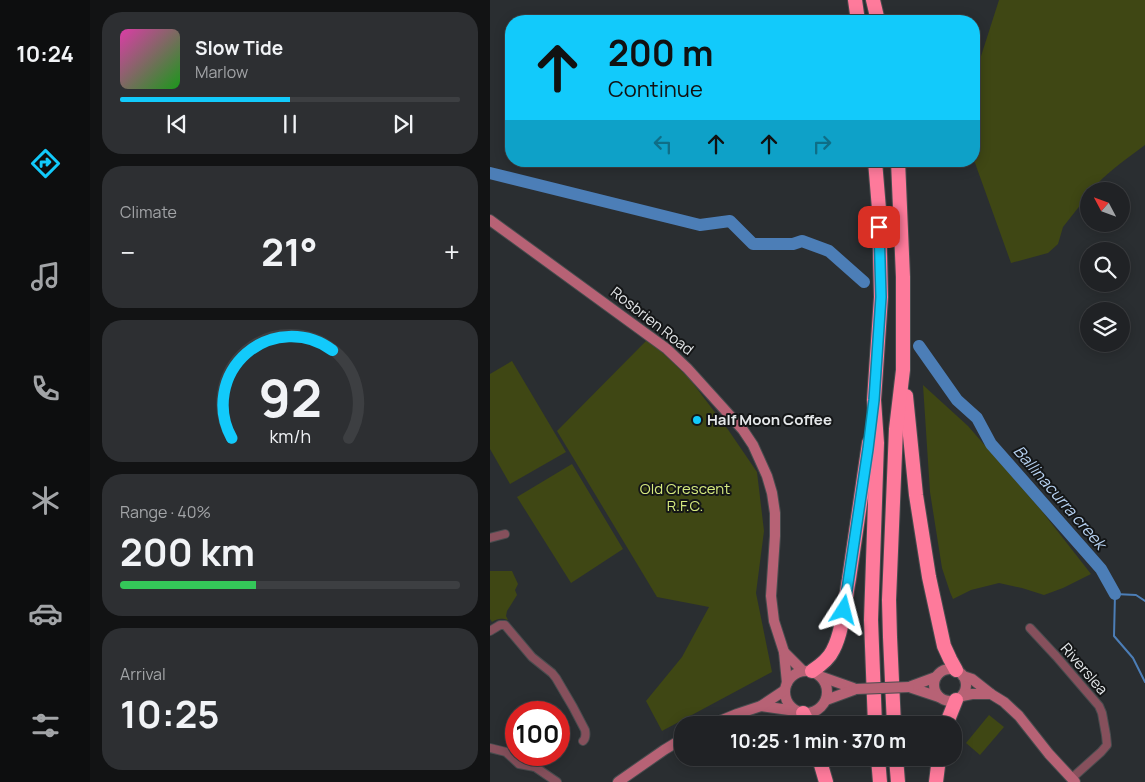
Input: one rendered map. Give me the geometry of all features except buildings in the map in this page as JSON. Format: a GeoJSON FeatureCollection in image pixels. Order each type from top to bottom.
{"type":"FeatureCollection","features":[{"type":"Feature","properties":{"kind":"highway"},"geometry":{"type":"LineString","coordinates":[[855,0],[857,15]]}},
{"type":"Feature","properties":{"kind":"highway"},"geometry":{"type":"LineString","coordinates":[[873,0],[877,15]]}},
{"type":"Feature","properties":{"kind":"highway"},"geometry":{"type":"LineString","coordinates":[[812,673],[827,660],[838,639],[871,432],[881,297],[879,209],[876,167]]}},
{"type":"Feature","properties":{"kind":"highway"},"geometry":{"type":"LineString","coordinates":[[898,167],[903,277],[903,370],[916,495],[944,646],[960,673]]}},
{"type":"Feature","properties":{"kind":"highway"},"geometry":{"type":"LineString","coordinates":[[894,716],[889,600],[896,429],[903,370]]}},
{"type":"Feature","properties":{"kind":"highway"},"geometry":{"type":"LineString","coordinates":[[874,400],[876,443],[871,620],[875,716]]}},
{"type":"Feature","properties":{"kind":"highway"},"geometry":{"type":"LineString","coordinates":[[950,716],[959,698]]}},
{"type":"Feature","properties":{"kind":"highway"},"geometry":{"type":"LineString","coordinates":[[822,766],[826,782]]}},
{"type":"Feature","properties":{"kind":"highway"},"geometry":{"type":"LineString","coordinates":[[879,766],[880,782]]}},
{"type":"Feature","properties":{"kind":"highway"},"geometry":{"type":"LineString","coordinates":[[897,766],[898,782]]}},
{"type":"Feature","properties":{"kind":"highway"},"geometry":{"type":"LineString","coordinates":[[936,782],[938,766]]}},
{"type":"Feature","properties":{"kind":"street","name":"Rosbrien Road"},"geometry":{"type":"LineString","coordinates":[[490,220],[667,349],[680,360],[718,401],[747,436],[762,463],[772,493],[775,513],[775,536],[771,596],[774,622],[784,652],[786,686]]}},
{"type":"Feature","properties":{"kind":"street"},"geometry":{"type":"LineString","coordinates":[[490,538],[505,534]]}},
{"type":"Feature","properties":{"kind":"street"},"geometry":{"type":"LineString","coordinates":[[490,631],[500,625],[505,625],[532,657],[552,673],[585,730],[586,734],[583,741]]}},
{"type":"Feature","properties":{"kind":"street","name":"Riverslea"},"geometry":{"type":"LineString","coordinates":[[1030,628],[1099,706],[1102,713],[1107,745],[1074,780]]}},
{"type":"Feature","properties":{"kind":"street","name":"Rosbrien Road"},"geometry":{"type":"LineString","coordinates":[[784,652],[812,673]]}},
{"type":"Feature","properties":{"kind":"street"},"geometry":{"type":"LineString","coordinates":[[939,697],[934,688],[934,682],[939,673],[947,669],[972,679],[1004,702],[1019,716],[1049,754],[1074,780]]}},
{"type":"Feature","properties":{"kind":"street"},"geometry":{"type":"LineString","coordinates":[[803,716],[791,707],[785,696],[786,686],[790,677],[796,673],[812,673],[856,689]]}},
{"type":"Feature","properties":{"kind":"street"},"geometry":{"type":"LineString","coordinates":[[761,706],[803,716],[817,710],[826,700],[828,688],[812,673]]}},
{"type":"Feature","properties":{"kind":"street"},"geometry":{"type":"LineString","coordinates":[[959,698],[965,691],[966,686],[966,680],[960,673]]}},
{"type":"Feature","properties":{"kind":"street"},"geometry":{"type":"LineString","coordinates":[[826,700],[856,689],[909,687],[936,677]]}},
{"type":"Feature","properties":{"kind":"street"},"geometry":{"type":"LineString","coordinates":[[732,716],[761,706],[786,686]]}},
{"type":"Feature","properties":{"kind":"street"},"geometry":{"type":"LineString","coordinates":[[909,687],[947,701],[972,694],[991,694]]}},
{"type":"Feature","properties":{"kind":"street"},"geometry":{"type":"LineString","coordinates":[[618,782],[674,744]]}},
{"type":"Feature","properties":{"kind":"street"},"geometry":{"type":"LineString","coordinates":[[490,748],[506,752],[519,764],[535,767],[557,782]]}},
{"type":"Feature","properties":{"kind":"green space"},"geometry":{"type":"Polygon","coordinates":[[[999,0],[1145,0],[1145,145],[1116,166],[1099,182],[1080,182],[1080,205],[1063,227],[1058,244],[1048,253],[1011,263],[976,167],[980,167],[980,59],[999,0]]]}},
{"type":"Feature","properties":{"kind":"green space","name":"Old Crescent R.F.C."},"geometry":{"type":"Polygon","coordinates":[[[647,340],[657,347],[689,378],[757,472],[764,531],[756,593],[772,672],[690,716],[674,716],[674,725],[662,731],[646,701],[682,657],[709,607],[657,597],[557,431],[647,340]]]}},
{"type":"Feature","properties":{"kind":"green space"},"geometry":{"type":"Polygon","coordinates":[[[512,361],[566,452],[510,484],[490,449],[490,374],[512,361]]]}},
{"type":"Feature","properties":{"kind":"green space"},"geometry":{"type":"Polygon","coordinates":[[[923,385],[968,426],[1041,510],[1091,574],[1044,595],[999,583],[971,590],[953,599],[942,568],[930,492],[923,385]]]}},
{"type":"Feature","properties":{"kind":"green space"},"geometry":{"type":"Polygon","coordinates":[[[572,464],[623,549],[571,583],[517,497],[572,464]]]}},
{"type":"Feature","properties":{"kind":"green space"},"geometry":{"type":"Polygon","coordinates":[[[490,571],[512,571],[518,584],[515,590],[517,595],[507,611],[506,616],[508,620],[500,619],[492,622],[490,619],[490,571]]]}},
{"type":"Feature","properties":{"kind":"green space"},"geometry":{"type":"Polygon","coordinates":[[[989,715],[1004,727],[980,755],[966,743],[989,715]]]}},
{"type":"Feature","properties":{"kind":"waterway","name":"Ballinacurra creek"},"geometry":{"type":"LineString","coordinates":[[490,173],[700,225],[730,221],[753,244],[793,244],[802,241],[829,251],[864,282]]}},
{"type":"Feature","properties":{"kind":"waterway","name":"Ballinacurra creek"},"geometry":{"type":"LineString","coordinates":[[919,346],[957,400],[977,418],[991,444],[1101,569],[1115,594]]}},
{"type":"Feature","properties":{"kind":"waterway","name":"Ballinacurra creek"},"geometry":{"type":"LineString","coordinates":[[1145,601],[1136,595],[1115,594],[1114,636],[1133,658],[1145,682]]}},
{"type":"Feature","properties":{"kind":"place","name":"Half Moon Coffee"},"geometry":{"type":"Point","coordinates":[697,420]}},
{"type":"Feature","properties":{"kind":"route"},"geometry":{"type":"LineString","coordinates":[[844,610],[874,400],[881,297],[879,227]]}}]}
